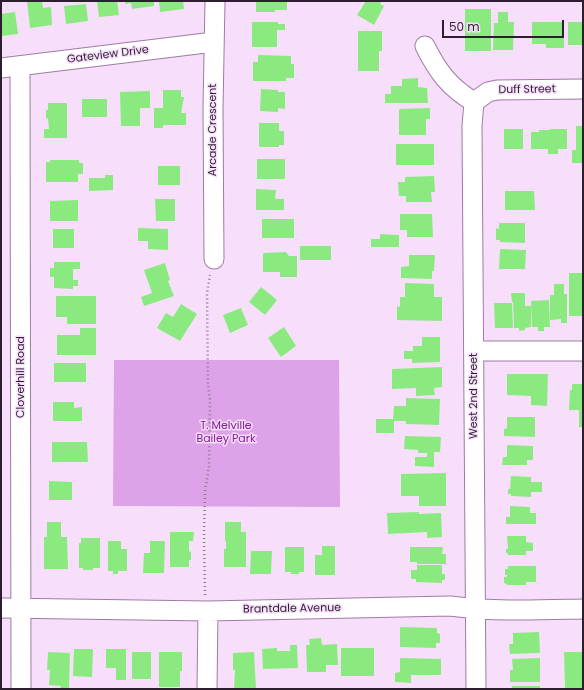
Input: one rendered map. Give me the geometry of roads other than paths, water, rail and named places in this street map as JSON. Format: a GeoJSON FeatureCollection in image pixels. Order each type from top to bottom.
{"type":"FeatureCollection","features":[{"type":"Feature","properties":{"kind":"street","name":"Arcade Crescent"},"geometry":{"type":"LineString","coordinates":[[214,259],[215,1]]}},
{"type":"Feature","properties":{"kind":"street","name":"Gateview Drive"},"geometry":{"type":"LineString","coordinates":[[1,68],[214,42]]}},
{"type":"Feature","properties":{"kind":"street"},"geometry":{"type":"LineString","coordinates":[[425,46],[436,68],[459,93],[474,102]]}},
{"type":"Feature","properties":{"kind":"street","name":"Cloverhill Road"},"geometry":{"type":"LineString","coordinates":[[20,66],[21,689]]}},
{"type":"Feature","properties":{"kind":"street","name":"Duff Street"},"geometry":{"type":"LineString","coordinates":[[474,102],[488,92],[497,90],[583,89]]}},
{"type":"Feature","properties":{"kind":"street","name":"West 2nd Street"},"geometry":{"type":"LineString","coordinates":[[474,102],[472,126],[476,689]]}},
{"type":"Feature","properties":{"kind":"street"},"geometry":{"type":"LineString","coordinates":[[474,351],[583,351]]}},
{"type":"Feature","properties":{"kind":"street","name":"Brantdale Avenue"},"geometry":{"type":"LineString","coordinates":[[1,608],[208,611],[450,606],[475,609],[583,609]]}},
{"type":"Feature","properties":{"kind":"street"},"geometry":{"type":"LineString","coordinates":[[207,689],[208,611]]}},
{"type":"Feature","properties":{"kind":"park label","name":"T. Melville Bailey Park"},"geometry":{"type":"Point","coordinates":[226,432]}}]}
